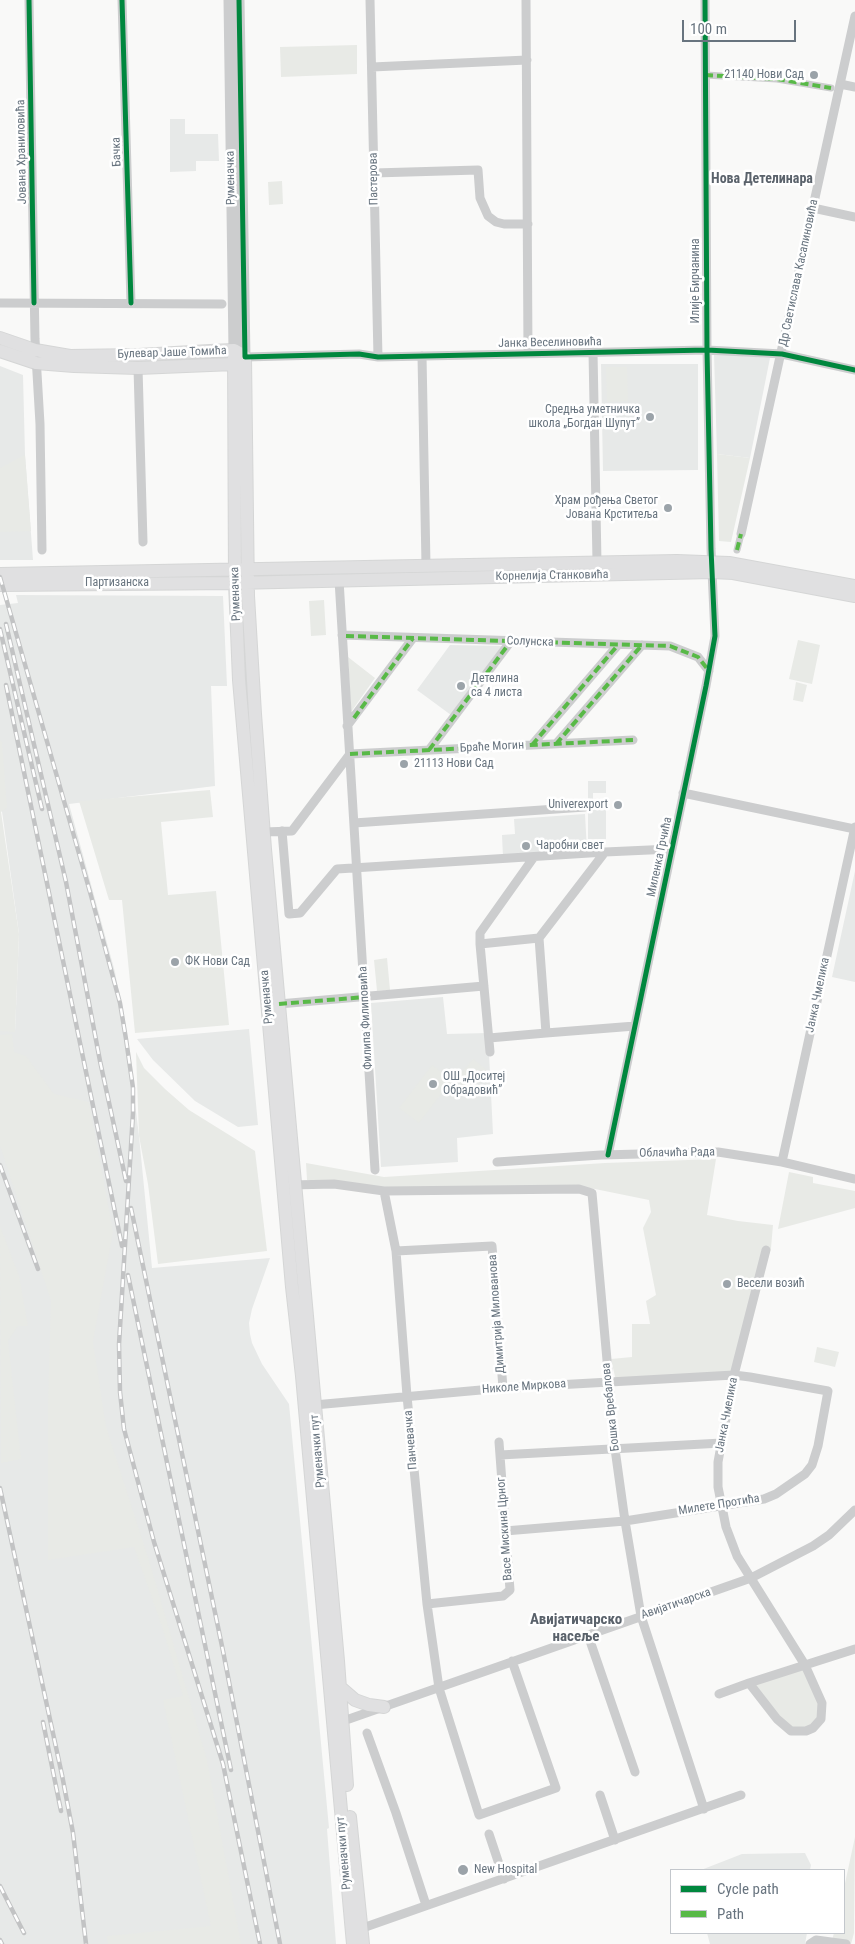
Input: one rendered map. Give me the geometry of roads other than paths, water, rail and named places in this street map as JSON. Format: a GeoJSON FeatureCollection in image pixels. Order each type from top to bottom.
{"type":"FeatureCollection","features":[{"type":"Feature","properties":{"kind":"main road","name":"Булевар Јаше Томића"},"geometry":{"type":"LineString","coordinates":[[0,338],[35,356],[139,355],[238,357]]}},
{"type":"Feature","properties":{"kind":"main road","name":"Булевар Јаше Томића"},"geometry":{"type":"LineString","coordinates":[[0,351],[35,356],[74,366],[138,368],[238,357]]}},
{"type":"Feature","properties":{"kind":"main road","name":"Руменачка"},"geometry":{"type":"LineString","coordinates":[[238,357],[255,714],[279,1004],[290,1185]]}},
{"type":"Feature","properties":{"kind":"main road","name":"Руменачка"},"geometry":{"type":"LineString","coordinates":[[238,357],[234,569],[240,687],[290,1185]]}},
{"type":"Feature","properties":{"kind":"main road","name":"Корнелија Станковића"},"geometry":{"type":"LineString","coordinates":[[248,568],[598,562],[712,567],[855,586]]}},
{"type":"Feature","properties":{"kind":"main road","name":"Корнелија Станковића"},"geometry":{"type":"LineString","coordinates":[[248,583],[712,567],[733,573],[855,596]]}},
{"type":"Feature","properties":{"kind":"main road","name":"Партизанска"},"geometry":{"type":"LineString","coordinates":[[0,574],[248,568]]}},
{"type":"Feature","properties":{"kind":"main road","name":"Партизанска"},"geometry":{"type":"LineString","coordinates":[[0,585],[248,583]]}},
{"type":"Feature","properties":{"kind":"main road","name":"Руменачки пут"},"geometry":{"type":"LineString","coordinates":[[290,1185],[314,1405],[340,1687],[356,1935]]}},
{"type":"Feature","properties":{"kind":"main road","name":"Руменачки пут"},"geometry":{"type":"LineString","coordinates":[[290,1185],[330,1703],[356,1935],[364,1944]]}},
{"type":"Feature","properties":{"kind":"main road"},"geometry":{"type":"LineString","coordinates":[[340,1687],[355,1700],[384,1707]]}},
{"type":"Feature","properties":{"kind":"street","name":"Јована Храниловића"},"geometry":{"type":"LineString","coordinates":[[29,0],[35,356],[40,424],[42,550]]}},
{"type":"Feature","properties":{"kind":"street","name":"Бачка"},"geometry":{"type":"LineString","coordinates":[[122,0],[131,303]]}},
{"type":"Feature","properties":{"kind":"street","name":"Руменачка"},"geometry":{"type":"LineString","coordinates":[[229,0],[238,357]]}},
{"type":"Feature","properties":{"kind":"street","name":"Руменачка"},"geometry":{"type":"LineString","coordinates":[[238,357],[239,0]]}},
{"type":"Feature","properties":{"kind":"street","name":"Пастерова"},"geometry":{"type":"LineString","coordinates":[[370,0],[378,357]]}},
{"type":"Feature","properties":{"kind":"street"},"geometry":{"type":"LineString","coordinates":[[526,0],[528,353]]}},
{"type":"Feature","properties":{"kind":"street","name":"Илије Бирчанина"},"geometry":{"type":"LineString","coordinates":[[705,0],[707,350],[712,567]]}},
{"type":"Feature","properties":{"kind":"street","name":"Др Светислава Касапиновића"},"geometry":{"type":"LineString","coordinates":[[742,534],[813,208],[836,86],[855,16]]}},
{"type":"Feature","properties":{"kind":"street"},"geometry":{"type":"LineString","coordinates":[[372,67],[527,60]]}},
{"type":"Feature","properties":{"kind":"street"},"geometry":{"type":"LineString","coordinates":[[705,75],[777,79],[855,87]]}},
{"type":"Feature","properties":{"kind":"street"},"geometry":{"type":"LineString","coordinates":[[374,172],[478,170],[480,198],[488,216],[496,222],[504,224],[528,224]]}},
{"type":"Feature","properties":{"kind":"street"},"geometry":{"type":"LineString","coordinates":[[813,208],[855,217]]}},
{"type":"Feature","properties":{"kind":"street"},"geometry":{"type":"LineString","coordinates":[[0,302],[222,304]]}},
{"type":"Feature","properties":{"kind":"street","name":"Јанка Веселиновића"},"geometry":{"type":"LineString","coordinates":[[238,357],[359,354],[378,357],[707,350],[782,354],[855,370]]}},
{"type":"Feature","properties":{"kind":"street"},"geometry":{"type":"LineString","coordinates":[[593,352],[598,562]]}},
{"type":"Feature","properties":{"kind":"street"},"geometry":{"type":"LineString","coordinates":[[422,356],[426,565]]}},
{"type":"Feature","properties":{"kind":"street"},"geometry":{"type":"LineString","coordinates":[[138,368],[143,542]]}},
{"type":"Feature","properties":{"kind":"street"},"geometry":{"type":"LineString","coordinates":[[737,550],[742,534]]}},
{"type":"Feature","properties":{"kind":"street","name":"Миленка Грчића"},"geometry":{"type":"LineString","coordinates":[[608,1155],[709,671],[715,636],[712,567]]}},
{"type":"Feature","properties":{"kind":"street","name":"Филипа Филиповића"},"geometry":{"type":"LineString","coordinates":[[338,580],[375,1170]]}},
{"type":"Feature","properties":{"kind":"street","name":"Солунска"},"geometry":{"type":"LineString","coordinates":[[342,636],[670,646],[698,657],[709,671]]}},
{"type":"Feature","properties":{"kind":"street"},"geometry":{"type":"LineString","coordinates":[[347,726],[413,638]]}},
{"type":"Feature","properties":{"kind":"street"},"geometry":{"type":"LineString","coordinates":[[429,750],[511,641]]}},
{"type":"Feature","properties":{"kind":"street"},"geometry":{"type":"LineString","coordinates":[[532,745],[618,645]]}},
{"type":"Feature","properties":{"kind":"street"},"geometry":{"type":"LineString","coordinates":[[556,744],[642,645]]}},
{"type":"Feature","properties":{"kind":"street","name":"Браће Могин"},"geometry":{"type":"LineString","coordinates":[[350,754],[634,740]]}},
{"type":"Feature","properties":{"kind":"street"},"geometry":{"type":"LineString","coordinates":[[264,832],[292,831],[350,754]]}},
{"type":"Feature","properties":{"kind":"street"},"geometry":{"type":"LineString","coordinates":[[683,793],[855,828]]}},
{"type":"Feature","properties":{"kind":"street"},"geometry":{"type":"LineString","coordinates":[[354,823],[585,807]]}},
{"type":"Feature","properties":{"kind":"street","name":"Јанка Чмелика"},"geometry":{"type":"LineString","coordinates":[[782,1162],[855,828]]}},
{"type":"Feature","properties":{"kind":"street"},"geometry":{"type":"LineString","coordinates":[[282,831],[289,914],[300,914],[337,869],[671,849]]}},
{"type":"Feature","properties":{"kind":"street"},"geometry":{"type":"LineString","coordinates":[[546,1033],[539,938],[605,852]]}},
{"type":"Feature","properties":{"kind":"street"},"geometry":{"type":"LineString","coordinates":[[490,1052],[480,933],[534,857]]}},
{"type":"Feature","properties":{"kind":"street"},"geometry":{"type":"LineString","coordinates":[[480,944],[539,938]]}},
{"type":"Feature","properties":{"kind":"street"},"geometry":{"type":"LineString","coordinates":[[279,1004],[484,986]]}},
{"type":"Feature","properties":{"kind":"street"},"geometry":{"type":"LineString","coordinates":[[489,1038],[635,1026]]}},
{"type":"Feature","properties":{"kind":"street","name":"Облачића Рада"},"geometry":{"type":"LineString","coordinates":[[497,1162],[608,1155],[718,1152],[782,1162],[855,1178]]}},
{"type":"Feature","properties":{"kind":"street"},"geometry":{"type":"LineString","coordinates":[[290,1185],[334,1184],[384,1192]]}},
{"type":"Feature","properties":{"kind":"street","name":"Бошка Вребалова"},"geometry":{"type":"LineString","coordinates":[[384,1192],[580,1189],[588,1190],[594,1196],[606,1359],[610,1382],[615,1449],[624,1521],[641,1616],[704,1809]]}},
{"type":"Feature","properties":{"kind":"street","name":"Панчевачка"},"geometry":{"type":"LineString","coordinates":[[384,1192],[396,1251],[407,1396],[427,1604],[439,1688],[479,1815],[556,1788],[512,1661]]}},
{"type":"Feature","properties":{"kind":"street","name":"Димитрија Милованова"},"geometry":{"type":"LineString","coordinates":[[396,1251],[492,1246],[503,1388]]}},
{"type":"Feature","properties":{"kind":"street","name":"Јанка Чмелика"},"geometry":{"type":"LineString","coordinates":[[749,1683],[784,1727],[795,1732],[806,1731],[819,1722],[822,1707],[805,1665],[737,1556],[720,1505],[717,1471],[734,1376],[766,1250]]}},
{"type":"Feature","properties":{"kind":"street","name":"Николе Миркова"},"geometry":{"type":"LineString","coordinates":[[314,1405],[503,1388],[734,1376]]}},
{"type":"Feature","properties":{"kind":"street","name":"Милете Протића"},"geometry":{"type":"LineString","coordinates":[[505,1531],[624,1521],[764,1498],[776,1494],[805,1474],[812,1465],[828,1392],[750,1377],[734,1376]]}},
{"type":"Feature","properties":{"kind":"street","name":"Васе Мискина Црног"},"geometry":{"type":"LineString","coordinates":[[427,1604],[506,1595],[510,1590],[499,1442]]}},
{"type":"Feature","properties":{"kind":"street"},"geometry":{"type":"LineString","coordinates":[[500,1455],[722,1443]]}},
{"type":"Feature","properties":{"kind":"street","name":"Авијатичарска"},"geometry":{"type":"LineString","coordinates":[[341,1719],[349,1719],[384,1707],[751,1578],[814,1546],[829,1535],[855,1510]]}},
{"type":"Feature","properties":{"kind":"street"},"geometry":{"type":"LineString","coordinates":[[588,1635],[635,1772]]}},
{"type":"Feature","properties":{"kind":"street"},"geometry":{"type":"LineString","coordinates":[[719,1694],[855,1649]]}},
{"type":"Feature","properties":{"kind":"street","name":"Руменачки пут"},"geometry":{"type":"LineString","coordinates":[[330,1703],[341,1719]]}},
{"type":"Feature","properties":{"kind":"street"},"geometry":{"type":"LineString","coordinates":[[367,1733],[396,1812],[426,1905]]}},
{"type":"Feature","properties":{"kind":"street"},"geometry":{"type":"LineString","coordinates":[[600,1795],[615,1840]]}},
{"type":"Feature","properties":{"kind":"street"},"geometry":{"type":"LineString","coordinates":[[356,1935],[426,1905],[741,1796]]}},
{"type":"Feature","properties":{"kind":"street"},"geometry":{"type":"LineString","coordinates":[[489,1834],[504,1879]]}},
{"type":"Feature","properties":{"kind":"street"},"geometry":{"type":"LineString","coordinates":[[810,1944],[816,1940],[846,1944]]}},
{"type":"Feature","properties":{"kind":"railway"},"geometry":{"type":"LineString","coordinates":[[0,577],[120,1003],[133,1088],[119,1344],[120,1392],[124,1429],[154,1542],[223,1764],[260,1944]]}},
{"type":"Feature","properties":{"kind":"railway"},"geometry":{"type":"LineString","coordinates":[[6,624],[66,882],[100,1061],[126,1181]]}},
{"type":"Feature","properties":{"kind":"railway"},"geometry":{"type":"LineString","coordinates":[[0,629],[42,809]]}},
{"type":"Feature","properties":{"kind":"railway"},"geometry":{"type":"LineString","coordinates":[[6,685],[122,1246]]}},
{"type":"Feature","properties":{"kind":"railway"},"geometry":{"type":"LineString","coordinates":[[0,1165],[38,1269]]}},
{"type":"Feature","properties":{"kind":"railway"},"geometry":{"type":"LineString","coordinates":[[131,1208],[223,1651],[280,1944]]}},
{"type":"Feature","properties":{"kind":"railway"},"geometry":{"type":"LineString","coordinates":[[128,1275],[231,1770]]}},
{"type":"Feature","properties":{"kind":"railway"},"geometry":{"type":"LineString","coordinates":[[0,1488],[73,1833],[86,1944]]}},
{"type":"Feature","properties":{"kind":"railway"},"geometry":{"type":"LineString","coordinates":[[43,1722],[61,1811]]}},
{"type":"Feature","properties":{"kind":"railway"},"geometry":{"type":"LineString","coordinates":[[0,1886],[24,1933]]}},
{"type":"Feature","properties":{"kind":"railway"},"geometry":{"type":"LineString","coordinates":[[0,1940],[2,1944]]}},
{"type":"Feature","properties":{"kind":"place","name":"21140 Нови Сад"},"geometry":{"type":"Point","coordinates":[814,75]}},
{"type":"Feature","properties":{"kind":"place","name":"Средња уметничка школа „Богдан Шупут”"},"geometry":{"type":"Point","coordinates":[650,417]}},
{"type":"Feature","properties":{"kind":"place","name":"Храм рођења Светог Јована Крститеља"},"geometry":{"type":"Point","coordinates":[668,508]}},
{"type":"Feature","properties":{"kind":"place","name":"Детелина са 4 листа"},"geometry":{"type":"Point","coordinates":[461,686]}},
{"type":"Feature","properties":{"kind":"place","name":"21113 Нови Сад"},"geometry":{"type":"Point","coordinates":[404,764]}},
{"type":"Feature","properties":{"kind":"place","name":"Univerexport"},"geometry":{"type":"Point","coordinates":[618,805]}},
{"type":"Feature","properties":{"kind":"place","name":"Чаробни свет"},"geometry":{"type":"Point","coordinates":[526,846]}},
{"type":"Feature","properties":{"kind":"place","name":"ФК Нови Сад"},"geometry":{"type":"Point","coordinates":[175,962]}},
{"type":"Feature","properties":{"kind":"place","name":"ОШ „Доситеј Обрадовић”"},"geometry":{"type":"Point","coordinates":[433,1084]}},
{"type":"Feature","properties":{"kind":"place","name":"Весели возић"},"geometry":{"type":"Point","coordinates":[727,1284]}},
{"type":"Feature","properties":{"kind":"place","name":"New Hospital"},"geometry":{"type":"Point","coordinates":[463,1870]}},
{"type":"Feature","properties":{"kind":"district","name":"Нова Детелинара"},"geometry":{"type":"Point","coordinates":[762,179]}},
{"type":"Feature","properties":{"kind":"district","name":"Авијатичарско насеље"},"geometry":{"type":"Point","coordinates":[576,1628]}}]}
